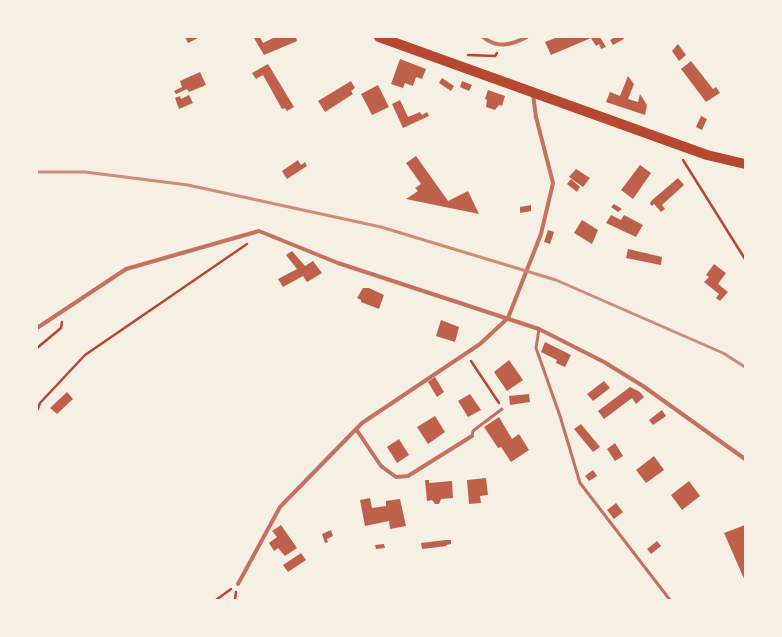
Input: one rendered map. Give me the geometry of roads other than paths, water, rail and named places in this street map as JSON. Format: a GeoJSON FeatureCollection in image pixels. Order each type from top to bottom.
{"type":"FeatureCollection","features":[{"type":"Feature","properties":{"kind":"main road"},"geometry":{"type":"LineString","coordinates":[[379,37],[707,155],[745,164]]}},
{"type":"Feature","properties":{"kind":"street"},"geometry":{"type":"LineString","coordinates":[[482,37],[501,45],[510,45],[527,37]]}},
{"type":"Feature","properties":{"kind":"street"},"geometry":{"type":"LineString","coordinates":[[238,584],[280,507],[362,423],[465,353],[495,331],[508,318],[541,234],[553,183],[536,117],[533,93]]}},
{"type":"Feature","properties":{"kind":"street"},"geometry":{"type":"LineString","coordinates":[[37,328],[126,269],[259,231],[338,263],[539,329],[604,362],[637,382],[745,459]]}},
{"type":"Feature","properties":{"kind":"street"},"geometry":{"type":"LineString","coordinates":[[356,429],[381,466],[396,477],[408,476],[472,436]]}},
{"type":"Feature","properties":{"kind":"lane"},"geometry":{"type":"LineString","coordinates":[[539,329],[536,348],[560,416],[580,483],[670,600]]}},
{"type":"Feature","properties":{"kind":"lane"},"geometry":{"type":"LineString","coordinates":[[472,436],[473,431],[502,408]]}},
{"type":"Feature","properties":{"kind":"railway"},"geometry":{"type":"LineString","coordinates":[[37,172],[85,172],[188,185],[381,227],[556,280],[723,353],[745,367]]}}]}
